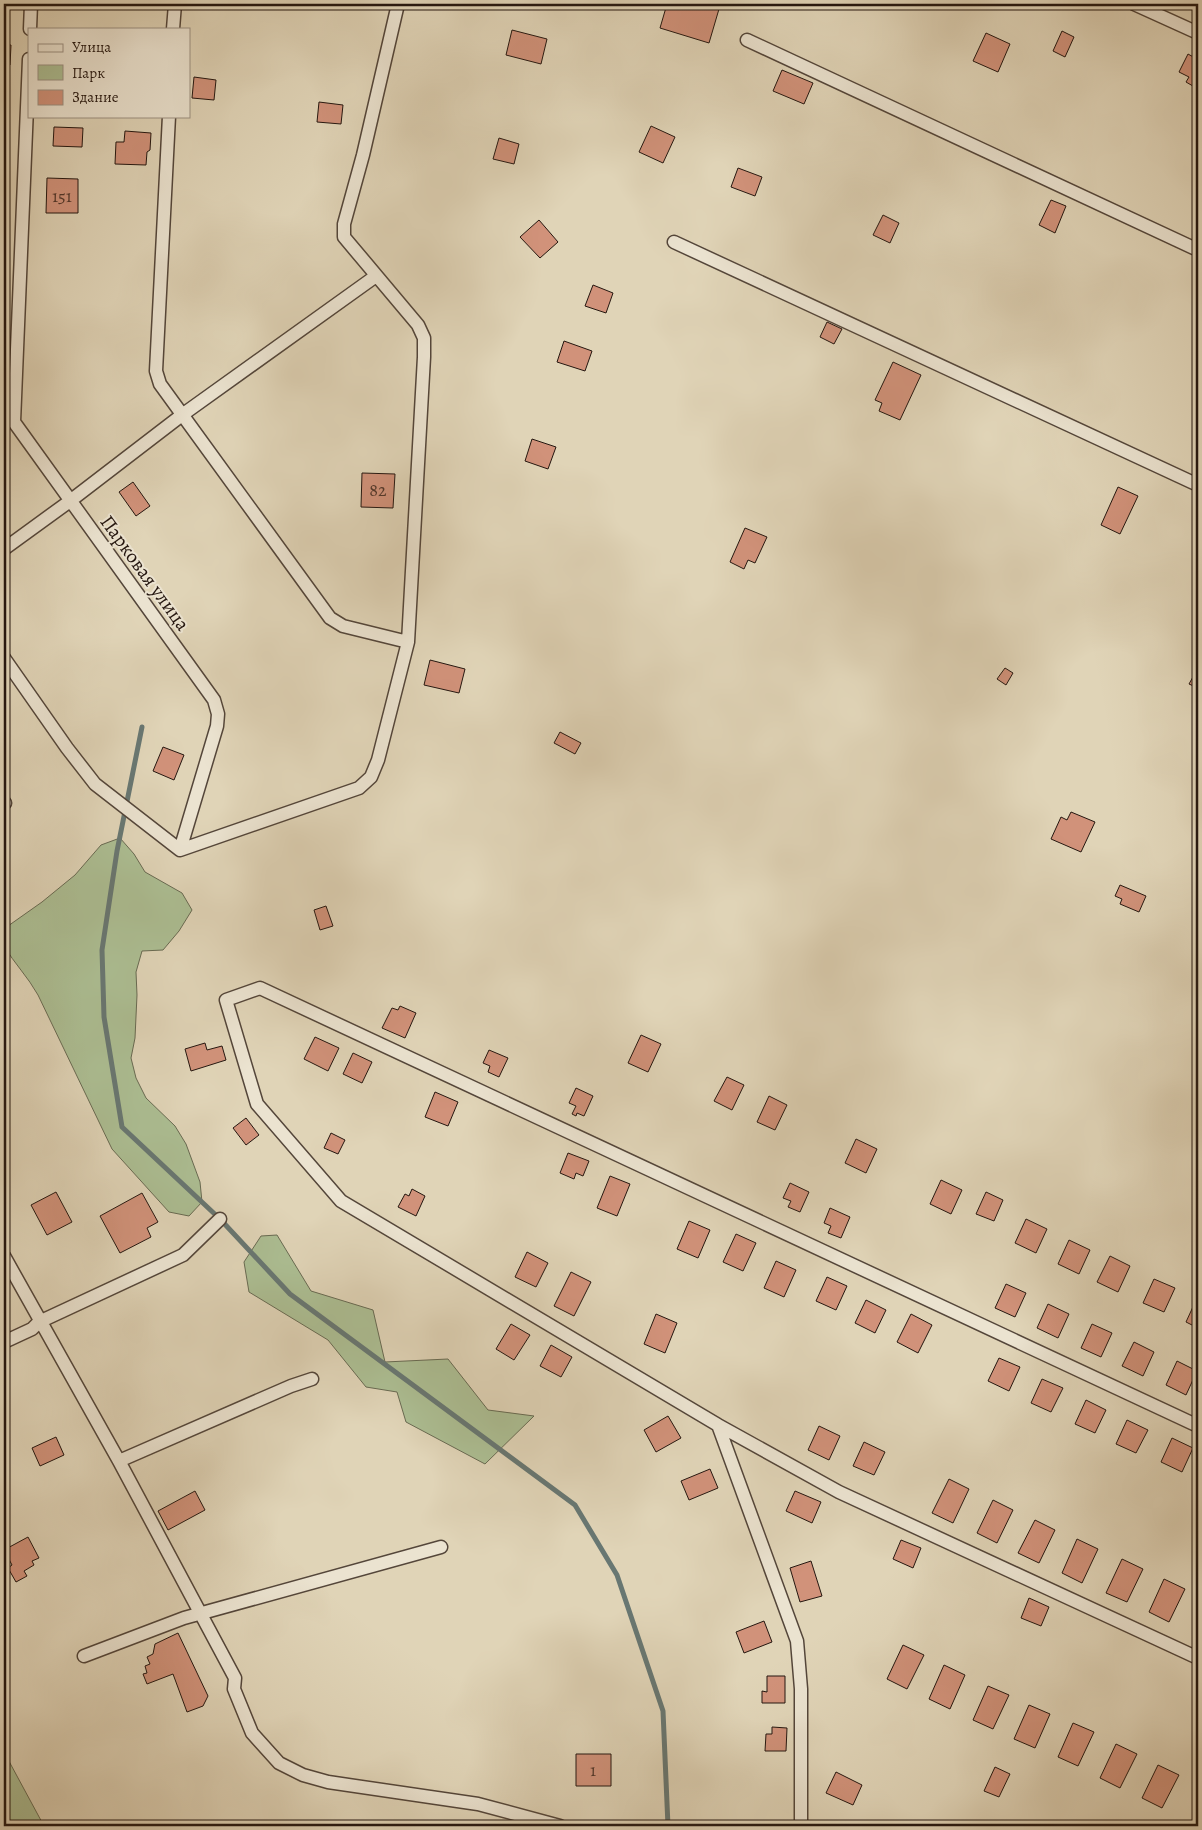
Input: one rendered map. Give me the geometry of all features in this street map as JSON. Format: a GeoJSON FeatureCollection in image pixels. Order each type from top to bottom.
{"type":"FeatureCollection","features":[{"type":"Feature","properties":{"kind":"street"},"geometry":{"type":"LineString","coordinates":[[30,28],[31,4]]}},
{"type":"Feature","properties":{"kind":"street"},"geometry":{"type":"LineString","coordinates":[[173,28],[175,4]]}},
{"type":"Feature","properties":{"kind":"street"},"geometry":{"type":"LineString","coordinates":[[4,658],[67,748],[95,784],[180,850],[359,788],[371,777],[378,760],[408,642],[424,367],[424,338],[418,325],[344,237],[344,224],[363,155],[398,4]]}},
{"type":"Feature","properties":{"kind":"street"},"geometry":{"type":"LineString","coordinates":[[1134,4],[1198,33]]}},
{"type":"Feature","properties":{"kind":"street"},"geometry":{"type":"LineString","coordinates":[[747,40],[1198,250]]}},
{"type":"Feature","properties":{"kind":"street","name":"Парковая улица"},"geometry":{"type":"LineString","coordinates":[[28,83],[14,422],[214,700],[218,714],[217,726],[180,850]]}},
{"type":"Feature","properties":{"kind":"street"},"geometry":{"type":"LineString","coordinates":[[169,118],[156,371],[160,384],[330,618],[343,626],[408,642]]}},
{"type":"Feature","properties":{"kind":"street"},"geometry":{"type":"LineString","coordinates":[[674,242],[1198,485]]}},
{"type":"Feature","properties":{"kind":"street"},"geometry":{"type":"LineString","coordinates":[[4,549],[182,415],[376,276]]}},
{"type":"Feature","properties":{"kind":"street"},"geometry":{"type":"LineString","coordinates":[[1198,1426],[260,988],[226,1000],[257,1104],[341,1201],[718,1425],[839,1492],[1198,1658]]}},
{"type":"Feature","properties":{"kind":"street"},"geometry":{"type":"LineString","coordinates":[[4,1342],[32,1328],[39,1322],[183,1255],[220,1219]]}},
{"type":"Feature","properties":{"kind":"street"},"geometry":{"type":"LineString","coordinates":[[4,1256],[203,1614],[235,1678],[234,1690],[252,1733],[279,1763],[303,1775],[328,1782],[478,1804],[560,1826]]}},
{"type":"Feature","properties":{"kind":"street"},"geometry":{"type":"LineString","coordinates":[[119,1461],[282,1390],[312,1379]]}},
{"type":"Feature","properties":{"kind":"street"},"geometry":{"type":"LineString","coordinates":[[718,1425],[797,1641],[801,1688],[801,1826]]}},
{"type":"Feature","properties":{"kind":"street"},"geometry":{"type":"LineString","coordinates":[[84,1656],[184,1618],[441,1547]]}},
{"type":"Feature","properties":{"kind":"green space"},"geometry":{"type":"Polygon","coordinates":[[[120,838],[134,854],[145,872],[182,893],[192,910],[179,931],[163,950],[142,951],[136,972],[135,1038],[131,1058],[136,1078],[146,1098],[175,1126],[186,1144],[200,1182],[202,1202],[189,1216],[169,1212],[112,1149],[38,995],[4,946],[8,926],[75,875],[101,845],[120,838]]]}},
{"type":"Feature","properties":{"kind":"green space"},"geometry":{"type":"Polygon","coordinates":[[[277,1235],[311,1291],[373,1310],[385,1362],[448,1359],[488,1410],[534,1416],[485,1464],[406,1422],[397,1392],[366,1387],[328,1340],[249,1292],[244,1262],[261,1236],[277,1235]]]}},
{"type":"Feature","properties":{"kind":"green space"},"geometry":{"type":"Polygon","coordinates":[[[4,1752],[44,1826],[4,1826],[4,1752]]]}},
{"type":"Feature","properties":{"kind":"building"},"geometry":{"type":"Polygon","coordinates":[[[667,4],[702,4],[719,9],[709,43],[660,28],[667,4]]]}},
{"type":"Feature","properties":{"kind":"building"},"geometry":{"type":"Polygon","coordinates":[[[512,30],[547,39],[541,64],[506,55],[512,30]]]}},
{"type":"Feature","properties":{"kind":"building"},"geometry":{"type":"Polygon","coordinates":[[[1062,31],[1074,37],[1065,57],[1053,51],[1062,31]]]}},
{"type":"Feature","properties":{"kind":"building"},"geometry":{"type":"Polygon","coordinates":[[[986,33],[1010,44],[998,72],[973,61],[986,33]]]}},
{"type":"Feature","properties":{"kind":"building"},"geometry":{"type":"Polygon","coordinates":[[[4,45],[11,45],[10,65],[4,65],[4,45]]]}},
{"type":"Feature","properties":{"kind":"building"},"geometry":{"type":"Polygon","coordinates":[[[1188,54],[1197,59],[1198,57],[1198,89],[1186,82],[1189,77],[1179,72],[1188,54]]]}},
{"type":"Feature","properties":{"kind":"building"},"geometry":{"type":"Polygon","coordinates":[[[782,70],[813,83],[804,104],[773,91],[782,70]]]}},
{"type":"Feature","properties":{"kind":"building"},"geometry":{"type":"Polygon","coordinates":[[[194,77],[216,80],[214,100],[192,98],[194,77]]]}},
{"type":"Feature","properties":{"kind":"building"},"geometry":{"type":"Polygon","coordinates":[[[319,102],[343,105],[341,124],[317,122],[319,102]]]}},
{"type":"Feature","properties":{"kind":"building"},"geometry":{"type":"Polygon","coordinates":[[[651,126],[675,137],[663,163],[639,152],[651,126]]]}},
{"type":"Feature","properties":{"kind":"building"},"geometry":{"type":"Polygon","coordinates":[[[54,127],[83,128],[82,147],[53,146],[54,127]]]}},
{"type":"Feature","properties":{"kind":"building"},"geometry":{"type":"Polygon","coordinates":[[[125,131],[151,133],[150,150],[147,152],[146,165],[115,164],[116,142],[124,142],[125,131]]]}},
{"type":"Feature","properties":{"kind":"building"},"geometry":{"type":"Polygon","coordinates":[[[499,138],[519,144],[514,164],[493,159],[499,138]]]}},
{"type":"Feature","properties":{"kind":"building"},"geometry":{"type":"Polygon","coordinates":[[[738,168],[762,177],[755,196],[731,187],[738,168]]]}},
{"type":"Feature","properties":{"kind":"building"},"geometry":{"type":"Polygon","coordinates":[[[47,178],[78,179],[78,213],[46,213],[47,178]]]}},
{"type":"Feature","properties":{"kind":"building"},"geometry":{"type":"Polygon","coordinates":[[[1051,200],[1066,206],[1055,233],[1039,225],[1051,200]]]}},
{"type":"Feature","properties":{"kind":"building"},"geometry":{"type":"Polygon","coordinates":[[[883,215],[899,223],[890,243],[873,235],[883,215]]]}},
{"type":"Feature","properties":{"kind":"building"},"geometry":{"type":"Polygon","coordinates":[[[539,220],[558,242],[540,258],[520,237],[539,220]]]}},
{"type":"Feature","properties":{"kind":"building"},"geometry":{"type":"Polygon","coordinates":[[[593,285],[613,293],[606,313],[585,306],[593,285]]]}},
{"type":"Feature","properties":{"kind":"building"},"geometry":{"type":"Polygon","coordinates":[[[827,322],[842,329],[834,344],[820,337],[827,322]]]}},
{"type":"Feature","properties":{"kind":"building"},"geometry":{"type":"Polygon","coordinates":[[[564,341],[592,351],[585,371],[557,362],[564,341]]]}},
{"type":"Feature","properties":{"kind":"building"},"geometry":{"type":"Polygon","coordinates":[[[893,362],[921,375],[900,420],[879,411],[882,403],[875,400],[893,362]]]}},
{"type":"Feature","properties":{"kind":"building"},"geometry":{"type":"Polygon","coordinates":[[[532,439],[556,447],[548,469],[525,461],[532,439]]]}},
{"type":"Feature","properties":{"kind":"building"},"geometry":{"type":"Polygon","coordinates":[[[362,473],[395,474],[393,508],[361,507],[362,473]]]}},
{"type":"Feature","properties":{"kind":"building"},"geometry":{"type":"Polygon","coordinates":[[[133,482],[150,506],[136,516],[119,492],[133,482]]]}},
{"type":"Feature","properties":{"kind":"building"},"geometry":{"type":"Polygon","coordinates":[[[1118,487],[1138,496],[1120,534],[1101,525],[1118,487]]]}},
{"type":"Feature","properties":{"kind":"building"},"geometry":{"type":"Polygon","coordinates":[[[745,528],[767,537],[755,563],[748,560],[744,569],[730,562],[745,528]]]}},
{"type":"Feature","properties":{"kind":"building"},"geometry":{"type":"Polygon","coordinates":[[[430,660],[465,669],[459,693],[424,685],[430,660]]]}},
{"type":"Feature","properties":{"kind":"building"},"geometry":{"type":"Polygon","coordinates":[[[1005,668],[1013,673],[1006,685],[997,679],[1005,668]]]}},
{"type":"Feature","properties":{"kind":"building"},"geometry":{"type":"Polygon","coordinates":[[[1198,668],[1198,688],[1189,684],[1198,668]]]}},
{"type":"Feature","properties":{"kind":"building"},"geometry":{"type":"Polygon","coordinates":[[[560,732],[581,743],[575,754],[554,743],[560,732]]]}},
{"type":"Feature","properties":{"kind":"building"},"geometry":{"type":"Polygon","coordinates":[[[163,747],[184,755],[174,780],[153,771],[163,747]]]}},
{"type":"Feature","properties":{"kind":"building"},"geometry":{"type":"Polygon","coordinates":[[[1071,812],[1095,822],[1081,852],[1051,839],[1061,817],[1067,820],[1071,812]]]}},
{"type":"Feature","properties":{"kind":"building"},"geometry":{"type":"Polygon","coordinates":[[[1120,885],[1146,896],[1139,912],[1120,904],[1122,899],[1115,896],[1120,885]]]}},
{"type":"Feature","properties":{"kind":"building"},"geometry":{"type":"Polygon","coordinates":[[[326,906],[333,926],[320,930],[314,910],[326,906]]]}},
{"type":"Feature","properties":{"kind":"building"},"geometry":{"type":"Polygon","coordinates":[[[400,1006],[416,1013],[405,1038],[382,1028],[392,1008],[398,1010],[400,1006]]]}},
{"type":"Feature","properties":{"kind":"building"},"geometry":{"type":"Polygon","coordinates":[[[641,1035],[661,1044],[648,1072],[628,1063],[641,1035]]]}},
{"type":"Feature","properties":{"kind":"building"},"geometry":{"type":"Polygon","coordinates":[[[315,1037],[339,1048],[328,1071],[304,1059],[315,1037]]]}},
{"type":"Feature","properties":{"kind":"building"},"geometry":{"type":"Polygon","coordinates":[[[205,1043],[207,1050],[222,1046],[226,1060],[191,1071],[185,1049],[205,1043]]]}},
{"type":"Feature","properties":{"kind":"building"},"geometry":{"type":"Polygon","coordinates":[[[489,1050],[508,1058],[499,1077],[488,1072],[490,1066],[483,1063],[489,1050]]]}},
{"type":"Feature","properties":{"kind":"building"},"geometry":{"type":"Polygon","coordinates":[[[353,1053],[372,1062],[362,1083],[343,1074],[353,1053]]]}},
{"type":"Feature","properties":{"kind":"building"},"geometry":{"type":"Polygon","coordinates":[[[727,1077],[744,1085],[732,1110],[714,1101],[727,1077]]]}},
{"type":"Feature","properties":{"kind":"building"},"geometry":{"type":"Polygon","coordinates":[[[576,1088],[593,1096],[584,1116],[577,1113],[576,1116],[572,1114],[576,1106],[569,1103],[576,1088]]]}},
{"type":"Feature","properties":{"kind":"building"},"geometry":{"type":"Polygon","coordinates":[[[435,1092],[458,1102],[448,1126],[425,1117],[435,1092]]]}},
{"type":"Feature","properties":{"kind":"building"},"geometry":{"type":"Polygon","coordinates":[[[769,1096],[787,1105],[775,1130],[757,1122],[769,1096]]]}},
{"type":"Feature","properties":{"kind":"building"},"geometry":{"type":"Polygon","coordinates":[[[246,1118],[259,1135],[246,1145],[233,1128],[246,1118]]]}},
{"type":"Feature","properties":{"kind":"building"},"geometry":{"type":"Polygon","coordinates":[[[331,1133],[345,1140],[338,1154],[324,1148],[331,1133]]]}},
{"type":"Feature","properties":{"kind":"building"},"geometry":{"type":"Polygon","coordinates":[[[856,1139],[877,1149],[866,1173],[845,1163],[856,1139]]]}},
{"type":"Feature","properties":{"kind":"building"},"geometry":{"type":"Polygon","coordinates":[[[568,1153],[589,1161],[583,1176],[576,1173],[574,1179],[560,1173],[568,1153]]]}},
{"type":"Feature","properties":{"kind":"building"},"geometry":{"type":"Polygon","coordinates":[[[610,1176],[630,1184],[617,1216],[597,1208],[610,1176]]]}},
{"type":"Feature","properties":{"kind":"building"},"geometry":{"type":"Polygon","coordinates":[[[941,1180],[962,1190],[951,1214],[930,1204],[941,1180]]]}},
{"type":"Feature","properties":{"kind":"building"},"geometry":{"type":"Polygon","coordinates":[[[790,1183],[809,1192],[800,1212],[788,1207],[791,1201],[783,1198],[790,1183]]]}},
{"type":"Feature","properties":{"kind":"building"},"geometry":{"type":"Polygon","coordinates":[[[412,1189],[425,1196],[416,1216],[398,1207],[405,1194],[409,1196],[412,1189]]]}},
{"type":"Feature","properties":{"kind":"building"},"geometry":{"type":"Polygon","coordinates":[[[56,1192],[72,1222],[47,1235],[31,1205],[56,1192]]]}},
{"type":"Feature","properties":{"kind":"building"},"geometry":{"type":"Polygon","coordinates":[[[986,1192],[1003,1200],[994,1221],[976,1214],[986,1192]]]}},
{"type":"Feature","properties":{"kind":"building"},"geometry":{"type":"Polygon","coordinates":[[[142,1193],[158,1222],[147,1228],[151,1237],[120,1253],[100,1216],[142,1193]]]}},
{"type":"Feature","properties":{"kind":"building"},"geometry":{"type":"Polygon","coordinates":[[[830,1208],[850,1217],[841,1238],[828,1233],[831,1226],[824,1223],[830,1208]]]}},
{"type":"Feature","properties":{"kind":"building"},"geometry":{"type":"Polygon","coordinates":[[[1026,1219],[1047,1229],[1036,1253],[1015,1243],[1026,1219]]]}},
{"type":"Feature","properties":{"kind":"building"},"geometry":{"type":"Polygon","coordinates":[[[689,1221],[710,1230],[698,1258],[677,1249],[689,1221]]]}},
{"type":"Feature","properties":{"kind":"building"},"geometry":{"type":"Polygon","coordinates":[[[736,1234],[756,1243],[743,1271],[723,1262],[736,1234]]]}},
{"type":"Feature","properties":{"kind":"building"},"geometry":{"type":"Polygon","coordinates":[[[1069,1240],[1090,1250],[1079,1274],[1058,1264],[1069,1240]]]}},
{"type":"Feature","properties":{"kind":"building"},"geometry":{"type":"Polygon","coordinates":[[[527,1252],[548,1263],[536,1287],[515,1277],[527,1252]]]}},
{"type":"Feature","properties":{"kind":"building"},"geometry":{"type":"Polygon","coordinates":[[[1110,1256],[1130,1266],[1118,1292],[1097,1282],[1110,1256]]]}},
{"type":"Feature","properties":{"kind":"building"},"geometry":{"type":"Polygon","coordinates":[[[776,1261],[796,1270],[784,1297],[764,1288],[776,1261]]]}},
{"type":"Feature","properties":{"kind":"building"},"geometry":{"type":"Polygon","coordinates":[[[571,1272],[591,1282],[574,1316],[554,1306],[571,1272]]]}},
{"type":"Feature","properties":{"kind":"building"},"geometry":{"type":"Polygon","coordinates":[[[827,1277],[847,1286],[836,1310],[816,1301],[827,1277]]]}},
{"type":"Feature","properties":{"kind":"building"},"geometry":{"type":"Polygon","coordinates":[[[1154,1279],[1175,1288],[1164,1312],[1143,1303],[1154,1279]]]}},
{"type":"Feature","properties":{"kind":"building"},"geometry":{"type":"Polygon","coordinates":[[[1006,1284],[1026,1293],[1015,1317],[995,1308],[1006,1284]]]}},
{"type":"Feature","properties":{"kind":"building"},"geometry":{"type":"Polygon","coordinates":[[[1198,1299],[1198,1328],[1186,1322],[1198,1299]]]}},
{"type":"Feature","properties":{"kind":"building"},"geometry":{"type":"Polygon","coordinates":[[[866,1300],[886,1310],[875,1333],[855,1323],[866,1300]]]}},
{"type":"Feature","properties":{"kind":"building"},"geometry":{"type":"Polygon","coordinates":[[[1048,1304],[1069,1314],[1058,1338],[1037,1328],[1048,1304]]]}},
{"type":"Feature","properties":{"kind":"building"},"geometry":{"type":"Polygon","coordinates":[[[656,1314],[677,1323],[665,1353],[644,1344],[656,1314]]]}},
{"type":"Feature","properties":{"kind":"building"},"geometry":{"type":"Polygon","coordinates":[[[911,1314],[932,1325],[918,1353],[897,1342],[911,1314]]]}},
{"type":"Feature","properties":{"kind":"building"},"geometry":{"type":"Polygon","coordinates":[[[511,1324],[530,1335],[514,1360],[496,1349],[511,1324]]]}},
{"type":"Feature","properties":{"kind":"building"},"geometry":{"type":"Polygon","coordinates":[[[1092,1324],[1112,1333],[1101,1357],[1081,1348],[1092,1324]]]}},
{"type":"Feature","properties":{"kind":"building"},"geometry":{"type":"Polygon","coordinates":[[[1134,1342],[1154,1352],[1143,1376],[1122,1366],[1134,1342]]]}},
{"type":"Feature","properties":{"kind":"building"},"geometry":{"type":"Polygon","coordinates":[[[551,1345],[572,1357],[561,1377],[540,1366],[551,1345]]]}},
{"type":"Feature","properties":{"kind":"building"},"geometry":{"type":"Polygon","coordinates":[[[999,1358],[1020,1367],[1009,1391],[988,1381],[999,1358]]]}},
{"type":"Feature","properties":{"kind":"building"},"geometry":{"type":"Polygon","coordinates":[[[1177,1361],[1197,1371],[1186,1395],[1166,1385],[1177,1361]]]}},
{"type":"Feature","properties":{"kind":"building"},"geometry":{"type":"Polygon","coordinates":[[[1042,1379],[1063,1388],[1051,1412],[1031,1403],[1042,1379]]]}},
{"type":"Feature","properties":{"kind":"building"},"geometry":{"type":"Polygon","coordinates":[[[1086,1400],[1106,1410],[1095,1433],[1075,1424],[1086,1400]]]}},
{"type":"Feature","properties":{"kind":"building"},"geometry":{"type":"Polygon","coordinates":[[[668,1416],[681,1438],[656,1452],[644,1430],[668,1416]]]}},
{"type":"Feature","properties":{"kind":"building"},"geometry":{"type":"Polygon","coordinates":[[[1127,1420],[1148,1430],[1136,1453],[1116,1444],[1127,1420]]]}},
{"type":"Feature","properties":{"kind":"building"},"geometry":{"type":"Polygon","coordinates":[[[819,1426],[840,1436],[829,1460],[808,1450],[819,1426]]]}},
{"type":"Feature","properties":{"kind":"building"},"geometry":{"type":"Polygon","coordinates":[[[56,1437],[64,1455],[40,1466],[32,1448],[56,1437]]]}},
{"type":"Feature","properties":{"kind":"building"},"geometry":{"type":"Polygon","coordinates":[[[1172,1438],[1193,1448],[1182,1472],[1161,1462],[1172,1438]]]}},
{"type":"Feature","properties":{"kind":"building"},"geometry":{"type":"Polygon","coordinates":[[[864,1442],[885,1452],[874,1475],[853,1466],[864,1442]]]}},
{"type":"Feature","properties":{"kind":"building"},"geometry":{"type":"Polygon","coordinates":[[[710,1469],[718,1488],[689,1500],[681,1481],[710,1469]]]}},
{"type":"Feature","properties":{"kind":"building"},"geometry":{"type":"Polygon","coordinates":[[[949,1479],[969,1489],[953,1523],[932,1513],[949,1479]]]}},
{"type":"Feature","properties":{"kind":"building"},"geometry":{"type":"Polygon","coordinates":[[[195,1491],[205,1510],[168,1530],[158,1511],[195,1491]]]}},
{"type":"Feature","properties":{"kind":"building"},"geometry":{"type":"Polygon","coordinates":[[[795,1491],[821,1502],[812,1523],[786,1511],[795,1491]]]}},
{"type":"Feature","properties":{"kind":"building"},"geometry":{"type":"Polygon","coordinates":[[[993,1500],[1013,1510],[997,1543],[977,1533],[993,1500]]]}},
{"type":"Feature","properties":{"kind":"building"},"geometry":{"type":"Polygon","coordinates":[[[1035,1520],[1055,1530],[1039,1563],[1018,1553],[1035,1520]]]}},
{"type":"Feature","properties":{"kind":"building"},"geometry":{"type":"Polygon","coordinates":[[[28,1537],[39,1558],[32,1561],[34,1565],[24,1571],[27,1576],[16,1582],[8,1568],[12,1565],[4,1550],[28,1537]]]}},
{"type":"Feature","properties":{"kind":"building"},"geometry":{"type":"Polygon","coordinates":[[[1077,1539],[1098,1549],[1082,1583],[1062,1573],[1077,1539]]]}},
{"type":"Feature","properties":{"kind":"building"},"geometry":{"type":"Polygon","coordinates":[[[901,1540],[921,1548],[913,1568],[893,1559],[901,1540]]]}},
{"type":"Feature","properties":{"kind":"building"},"geometry":{"type":"Polygon","coordinates":[[[1122,1559],[1143,1569],[1127,1602],[1106,1593],[1122,1559]]]}},
{"type":"Feature","properties":{"kind":"building"},"geometry":{"type":"Polygon","coordinates":[[[811,1561],[822,1596],[800,1602],[790,1568],[811,1561]]]}},
{"type":"Feature","properties":{"kind":"building"},"geometry":{"type":"Polygon","coordinates":[[[1164,1579],[1185,1589],[1169,1622],[1149,1612],[1164,1579]]]}},
{"type":"Feature","properties":{"kind":"building"},"geometry":{"type":"Polygon","coordinates":[[[1029,1598],[1049,1607],[1041,1626],[1021,1618],[1029,1598]]]}},
{"type":"Feature","properties":{"kind":"building"},"geometry":{"type":"Polygon","coordinates":[[[764,1621],[772,1642],[744,1653],[736,1632],[764,1621]]]}},
{"type":"Feature","properties":{"kind":"building"},"geometry":{"type":"Polygon","coordinates":[[[178,1633],[208,1696],[203,1706],[187,1712],[173,1674],[147,1684],[143,1674],[147,1673],[145,1666],[150,1664],[147,1657],[153,1654],[155,1644],[178,1633]]]}},
{"type":"Feature","properties":{"kind":"building"},"geometry":{"type":"Polygon","coordinates":[[[903,1645],[924,1655],[907,1689],[887,1679],[903,1645]]]}},
{"type":"Feature","properties":{"kind":"building"},"geometry":{"type":"Polygon","coordinates":[[[944,1665],[965,1675],[950,1709],[929,1699],[944,1665]]]}},
{"type":"Feature","properties":{"kind":"building"},"geometry":{"type":"Polygon","coordinates":[[[767,1676],[785,1676],[785,1703],[762,1703],[762,1691],[767,1692],[767,1676]]]}},
{"type":"Feature","properties":{"kind":"building"},"geometry":{"type":"Polygon","coordinates":[[[988,1686],[1009,1695],[993,1729],[973,1720],[988,1686]]]}},
{"type":"Feature","properties":{"kind":"building"},"geometry":{"type":"Polygon","coordinates":[[[1029,1705],[1050,1714],[1035,1748],[1014,1739],[1029,1705]]]}},
{"type":"Feature","properties":{"kind":"building"},"geometry":{"type":"Polygon","coordinates":[[[1073,1723],[1094,1732],[1078,1766],[1058,1757],[1073,1723]]]}},
{"type":"Feature","properties":{"kind":"building"},"geometry":{"type":"Polygon","coordinates":[[[772,1727],[787,1728],[786,1751],[765,1751],[766,1734],[772,1734],[772,1727]]]}},
{"type":"Feature","properties":{"kind":"building"},"geometry":{"type":"Polygon","coordinates":[[[1116,1744],[1137,1754],[1120,1788],[1100,1778],[1116,1744]]]}},
{"type":"Feature","properties":{"kind":"building"},"geometry":{"type":"Polygon","coordinates":[[[576,1754],[611,1754],[611,1786],[576,1786],[576,1754]]]}},
{"type":"Feature","properties":{"kind":"building"},"geometry":{"type":"Polygon","coordinates":[[[1158,1765],[1179,1775],[1162,1808],[1142,1798],[1158,1765]]]}},
{"type":"Feature","properties":{"kind":"building"},"geometry":{"type":"Polygon","coordinates":[[[995,1767],[1010,1774],[999,1797],[984,1791],[995,1767]]]}},
{"type":"Feature","properties":{"kind":"building"},"geometry":{"type":"Polygon","coordinates":[[[836,1772],[862,1785],[853,1805],[826,1793],[836,1772]]]}},
{"type":"Feature","properties":{"kind":"waterway"},"geometry":{"type":"LineString","coordinates":[[142,727],[117,851],[102,950],[104,1017],[122,1127],[220,1219],[290,1294],[575,1505],[617,1575],[663,1711],[668,1826]]}}]}
